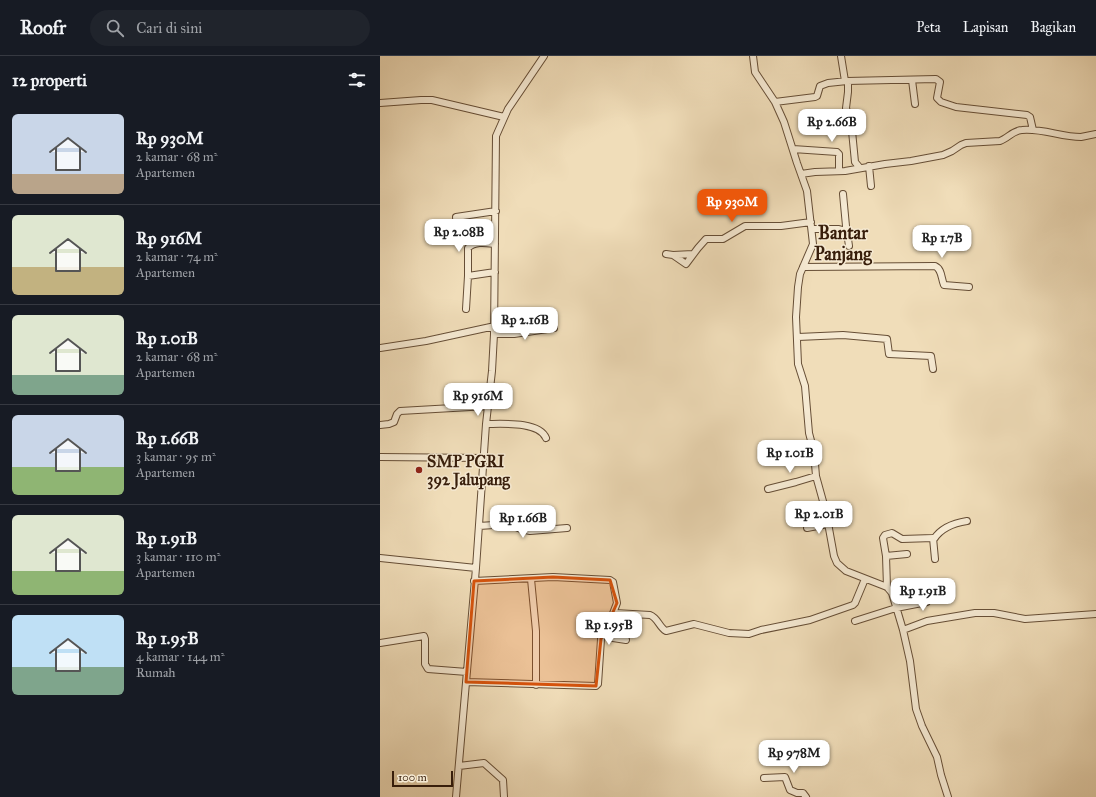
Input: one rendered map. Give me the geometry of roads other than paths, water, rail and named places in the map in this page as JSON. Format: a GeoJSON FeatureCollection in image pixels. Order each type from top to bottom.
{"type":"FeatureCollection","features":[{"type":"Feature","properties":{"kind":"street"},"geometry":{"type":"LineString","coordinates":[[456,797],[495,326],[495,143],[496,136],[504,117],[544,56]]}},
{"type":"Feature","properties":{"kind":"street"},"geometry":{"type":"LineString","coordinates":[[753,56],[755,72],[775,102],[784,122],[796,163],[808,191],[813,248],[803,267],[798,288],[796,317],[798,364],[805,386],[809,433],[814,452],[816,476],[826,512],[834,556],[837,563],[846,570],[887,588],[892,593],[910,661],[916,709],[937,757],[948,797]]}},
{"type":"Feature","properties":{"kind":"street"},"geometry":{"type":"LineString","coordinates":[[841,56],[848,92],[846,108],[852,131],[855,162],[860,168]]}},
{"type":"Feature","properties":{"kind":"street"},"geometry":{"type":"LineString","coordinates":[[775,102],[815,97],[817,96],[820,86],[828,83],[846,81],[936,79],[940,84],[938,98],[941,102],[956,107],[1027,115],[1030,117],[1033,130]]}},
{"type":"Feature","properties":{"kind":"street"},"geometry":{"type":"LineString","coordinates":[[912,80],[915,104]]}},
{"type":"Feature","properties":{"kind":"street"},"geometry":{"type":"LineString","coordinates":[[380,102],[432,100],[504,117]]}},
{"type":"Feature","properties":{"kind":"street"},"geometry":{"type":"LineString","coordinates":[[801,174],[838,171],[845,172],[869,166],[936,156],[952,151],[961,145],[1000,141],[1016,131],[1021,130],[1033,130],[1080,137],[1096,134]]}},
{"type":"Feature","properties":{"kind":"street"},"geometry":{"type":"LineString","coordinates":[[793,149],[837,152],[838,171]]}},
{"type":"Feature","properties":{"kind":"street"},"geometry":{"type":"LineString","coordinates":[[869,166],[871,186]]}},
{"type":"Feature","properties":{"kind":"street"},"geometry":{"type":"LineString","coordinates":[[843,194],[846,231],[849,246]]}},
{"type":"Feature","properties":{"kind":"street"},"geometry":{"type":"LineString","coordinates":[[458,241],[456,217],[496,211]]}},
{"type":"Feature","properties":{"kind":"street"},"geometry":{"type":"LineString","coordinates":[[673,255],[686,264],[706,239],[723,239],[745,226],[781,226],[811,222]]}},
{"type":"Feature","properties":{"kind":"street"},"geometry":{"type":"LineString","coordinates":[[812,229],[838,229],[846,231]]}},
{"type":"Feature","properties":{"kind":"street"},"geometry":{"type":"LineString","coordinates":[[466,308],[468,248],[480,243],[495,244]]}},
{"type":"Feature","properties":{"kind":"street"},"geometry":{"type":"LineString","coordinates":[[666,254],[693,254]]}},
{"type":"Feature","properties":{"kind":"street"},"geometry":{"type":"LineString","coordinates":[[803,267],[935,266],[940,270],[944,285],[969,287]]}},
{"type":"Feature","properties":{"kind":"street"},"geometry":{"type":"LineString","coordinates":[[468,276],[495,272]]}},
{"type":"Feature","properties":{"kind":"street"},"geometry":{"type":"LineString","coordinates":[[380,348],[426,341],[495,326]]}},
{"type":"Feature","properties":{"kind":"street"},"geometry":{"type":"LineString","coordinates":[[494,334],[514,334],[554,328]]}},
{"type":"Feature","properties":{"kind":"street"},"geometry":{"type":"LineString","coordinates":[[798,337],[843,335],[887,339],[889,354],[931,356],[933,369]]}},
{"type":"Feature","properties":{"kind":"street"},"geometry":{"type":"LineString","coordinates":[[380,425],[394,422],[400,411],[488,406]]}},
{"type":"Feature","properties":{"kind":"street"},"geometry":{"type":"LineString","coordinates":[[486,424],[515,424],[530,426],[542,431],[546,438]]}},
{"type":"Feature","properties":{"kind":"street"},"geometry":{"type":"LineString","coordinates":[[380,457],[483,458]]}},
{"type":"Feature","properties":{"kind":"street"},"geometry":{"type":"LineString","coordinates":[[768,489],[816,476]]}},
{"type":"Feature","properties":{"kind":"street"},"geometry":{"type":"LineString","coordinates":[[935,559],[934,539],[939,532],[953,524],[967,521]]}},
{"type":"Feature","properties":{"kind":"street"},"geometry":{"type":"LineString","coordinates":[[479,526],[509,524],[530,531],[567,528]]}},
{"type":"Feature","properties":{"kind":"street"},"geometry":{"type":"LineString","coordinates":[[807,528],[828,524]]}},
{"type":"Feature","properties":{"kind":"street"},"geometry":{"type":"LineString","coordinates":[[887,588],[886,556],[883,538],[885,534],[892,533],[902,539],[934,539]]}},
{"type":"Feature","properties":{"kind":"street"},"geometry":{"type":"LineString","coordinates":[[886,556],[907,554]]}},
{"type":"Feature","properties":{"kind":"street"},"geometry":{"type":"LineString","coordinates":[[380,558],[476,568]]}},
{"type":"Feature","properties":{"kind":"street"},"geometry":{"type":"LineString","coordinates":[[466,682],[536,685],[598,685],[600,644],[602,636],[617,604],[613,582],[610,580],[553,577],[474,580]]}},
{"type":"Feature","properties":{"kind":"street"},"geometry":{"type":"LineString","coordinates":[[531,579],[536,631],[536,685]]}},
{"type":"Feature","properties":{"kind":"street"},"geometry":{"type":"LineString","coordinates":[[612,616],[617,613],[650,615],[655,617],[663,630],[666,631],[694,624],[729,633],[749,634],[768,628],[810,620],[853,605],[865,579]]}},
{"type":"Feature","properties":{"kind":"street"},"geometry":{"type":"LineString","coordinates":[[855,621],[896,608],[927,602],[928,597]]}},
{"type":"Feature","properties":{"kind":"street"},"geometry":{"type":"LineString","coordinates":[[903,630],[927,621],[975,613],[994,613],[1025,619],[1096,614]]}},
{"type":"Feature","properties":{"kind":"street"},"geometry":{"type":"LineString","coordinates":[[605,629],[613,638],[626,640]]}},
{"type":"Feature","properties":{"kind":"street"},"geometry":{"type":"LineString","coordinates":[[380,643],[424,636],[425,664],[428,670],[467,672]]}},
{"type":"Feature","properties":{"kind":"street"},"geometry":{"type":"LineString","coordinates":[[459,766],[484,763],[503,780],[504,797]]}},
{"type":"Feature","properties":{"kind":"street"},"geometry":{"type":"LineString","coordinates":[[764,778],[786,777],[790,790],[797,793],[803,793],[806,797]]}},
{"type":"Feature","properties":{"kind":"place","name":"SMP PGRI 392 Jalupang"},"geometry":{"type":"Point","coordinates":[419,470]}},
{"type":"Feature","properties":{"kind":"district","name":"Bantar Panjang"},"geometry":{"type":"Point","coordinates":[843,243]}}]}
